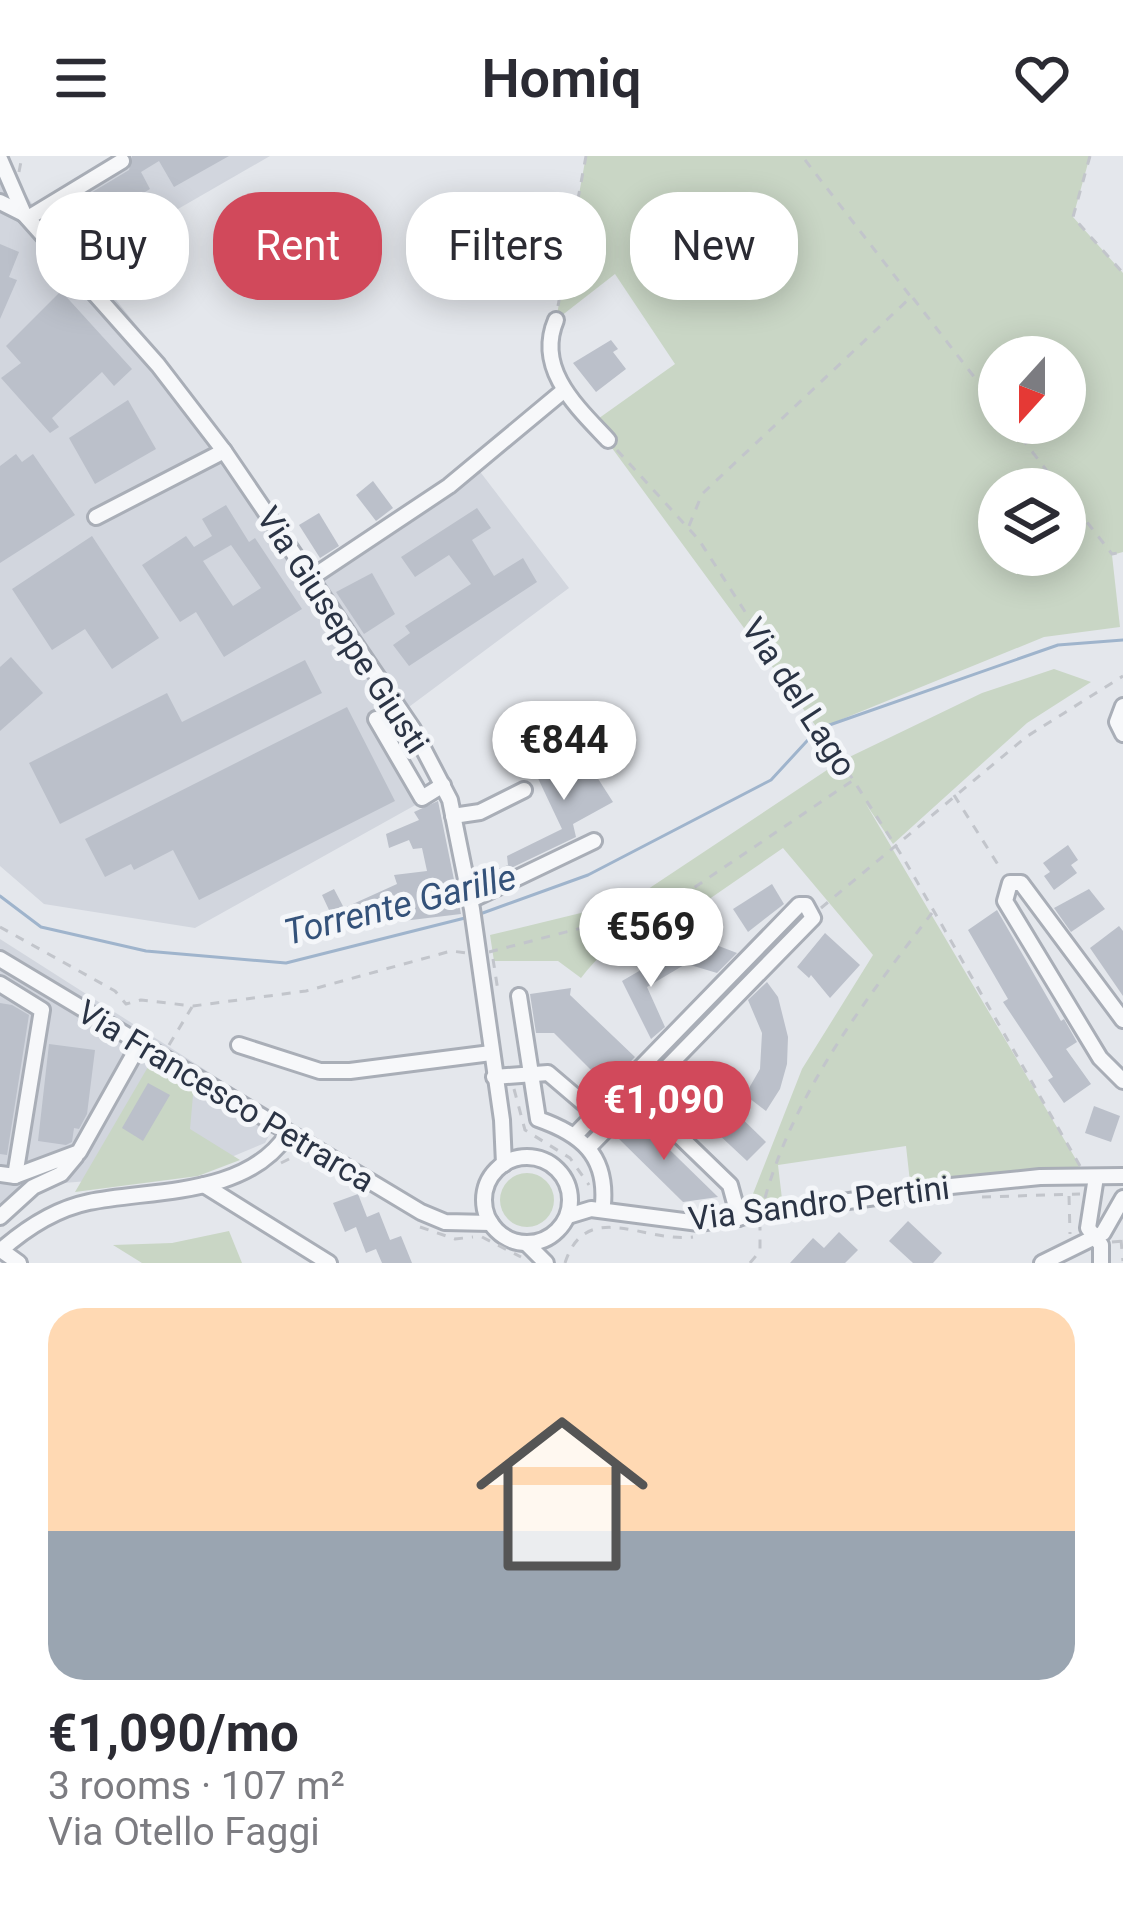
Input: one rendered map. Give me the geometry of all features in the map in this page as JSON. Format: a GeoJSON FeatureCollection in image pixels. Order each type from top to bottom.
{"type":"FeatureCollection","features":[{"type":"Feature","properties":{"kind":"street"},"geometry":{"type":"LineString","coordinates":[[6,171],[14,156]]}},
{"type":"Feature","properties":{"kind":"street"},"geometry":{"type":"LineString","coordinates":[[26,216],[122,161]]}},
{"type":"Feature","properties":{"kind":"street","name":"Via Giuseppe Giusti"},"geometry":{"type":"LineString","coordinates":[[6,171],[0,200],[26,216],[158,365],[224,451],[413,729],[442,785],[454,816],[471,904],[504,1164]]}},
{"type":"Feature","properties":{"kind":"street","name":"Via Giuseppe Giusti"},"geometry":{"type":"LineString","coordinates":[[6,171],[26,216]]}},
{"type":"Feature","properties":{"kind":"street"},"geometry":{"type":"LineString","coordinates":[[556,320],[550,335],[562,392],[608,440]]}},
{"type":"Feature","properties":{"kind":"street"},"geometry":{"type":"LineString","coordinates":[[311,578],[449,486],[562,392]]}},
{"type":"Feature","properties":{"kind":"street"},"geometry":{"type":"LineString","coordinates":[[96,517],[224,451]]}},
{"type":"Feature","properties":{"kind":"street"},"geometry":{"type":"LineString","coordinates":[[1123,706],[1118,722],[1123,734]]}},
{"type":"Feature","properties":{"kind":"street"},"geometry":{"type":"LineString","coordinates":[[376,719],[422,798],[442,785]]}},
{"type":"Feature","properties":{"kind":"street"},"geometry":{"type":"LineString","coordinates":[[454,816],[480,812],[524,790]]}},
{"type":"Feature","properties":{"kind":"street"},"geometry":{"type":"LineString","coordinates":[[471,904],[594,841]]}},
{"type":"Feature","properties":{"kind":"street"},"geometry":{"type":"LineString","coordinates":[[1123,1020],[1028,889],[1010,883],[1005,901],[1100,1058],[1123,1081]]}},
{"type":"Feature","properties":{"kind":"street"},"geometry":{"type":"LineString","coordinates":[[575,1135],[799,905],[806,904],[814,914],[589,1148]]}},
{"type":"Feature","properties":{"kind":"street","name":"Via Francesco Petrarca"},"geometry":{"type":"LineString","coordinates":[[0,959],[436,1220],[490,1223]]}},
{"type":"Feature","properties":{"kind":"street"},"geometry":{"type":"LineString","coordinates":[[0,984],[42,1010],[8,1175],[79,1152]]}},
{"type":"Feature","properties":{"kind":"street"},"geometry":{"type":"LineString","coordinates":[[519,997],[538,1119],[575,1135],[589,1148],[611,1184],[603,1204]]}},
{"type":"Feature","properties":{"kind":"street"},"geometry":{"type":"LineString","coordinates":[[0,1216],[33,1187],[61,1174],[79,1152],[139,1045]]}},
{"type":"Feature","properties":{"kind":"street"},"geometry":{"type":"LineString","coordinates":[[238,1045],[320,1071],[350,1072],[491,1053]]}},
{"type":"Feature","properties":{"kind":"street"},"geometry":{"type":"LineString","coordinates":[[654,1055],[666,1068]]}},
{"type":"Feature","properties":{"kind":"street"},"geometry":{"type":"LineString","coordinates":[[494,1077],[548,1073],[610,1127]]}},
{"type":"Feature","properties":{"kind":"street"},"geometry":{"type":"LineString","coordinates":[[639,1097],[730,1185],[739,1218]]}},
{"type":"Feature","properties":{"kind":"street","name":"Via Giuseppe Giusti"},"geometry":{"type":"LineString","coordinates":[[502,1120],[529,1157],[559,1171],[568,1185]]}},
{"type":"Feature","properties":{"kind":"street"},"geometry":{"type":"LineString","coordinates":[[20,1263],[0,1250],[33,1226],[77,1205],[204,1185],[258,1161],[287,1135]]}},
{"type":"Feature","properties":{"kind":"street"},"geometry":{"type":"LineString","coordinates":[[455,1222],[476,1207],[504,1164],[529,1157]]}},
{"type":"Feature","properties":{"kind":"street","name":"Via Sandro Pertini"},"geometry":{"type":"LineString","coordinates":[[568,1216],[591,1209],[682,1223],[911,1191],[1123,1176]]}},
{"type":"Feature","properties":{"kind":"street"},"geometry":{"type":"LineString","coordinates":[[1089,1177],[1088,1228],[1101,1245],[1101,1263]]}},
{"type":"Feature","properties":{"kind":"street"},"geometry":{"type":"LineString","coordinates":[[204,1185],[329,1263]]}},
{"type":"Feature","properties":{"kind":"street"},"geometry":{"type":"LineString","coordinates":[[549,1263],[552,1236],[568,1216],[568,1185]]}},
{"type":"Feature","properties":{"kind":"street","name":"Via Sandro Pertini"},"geometry":{"type":"LineString","coordinates":[[568,1185],[625,1213]]}},
{"type":"Feature","properties":{"kind":"street"},"geometry":{"type":"LineString","coordinates":[[485,1193],[490,1223],[549,1263]]}},
{"type":"Feature","properties":{"kind":"street"},"geometry":{"type":"LineString","coordinates":[[1042,1263],[1102,1233],[1123,1198]]}},
{"type":"Feature","properties":{"kind":"street"},"geometry":{"type":"LineString","coordinates":[[0,1199],[17,1202]]}},
{"type":"Feature","properties":{"kind":"street"},"geometry":{"type":"LineString","coordinates":[[526,1244],[552,1236]]}},
{"type":"Feature","properties":{"kind":"path"},"geometry":{"type":"LineString","coordinates":[[556,320],[586,156]]}},
{"type":"Feature","properties":{"kind":"path"},"geometry":{"type":"LineString","coordinates":[[802,156],[978,382]]}},
{"type":"Feature","properties":{"kind":"path"},"geometry":{"type":"LineString","coordinates":[[1090,156],[1073,217],[1123,273]]}},
{"type":"Feature","properties":{"kind":"path"},"geometry":{"type":"LineString","coordinates":[[688,528],[702,494],[911,297]]}},
{"type":"Feature","properties":{"kind":"path","name":"Via del Lago"},"geometry":{"type":"LineString","coordinates":[[608,440],[688,528],[893,844],[1089,1177]]}},
{"type":"Feature","properties":{"kind":"path"},"geometry":{"type":"LineString","coordinates":[[1026,444],[1045,468]]}},
{"type":"Feature","properties":{"kind":"path"},"geometry":{"type":"LineString","coordinates":[[1086,521],[1112,554],[1123,552]]}},
{"type":"Feature","properties":{"kind":"path"},"geometry":{"type":"LineString","coordinates":[[814,914],[1026,737],[1123,676]]}},
{"type":"Feature","properties":{"kind":"path"},"geometry":{"type":"LineString","coordinates":[[0,926],[115,991],[125,1004],[141,1000],[193,1006],[305,991],[476,944],[492,952],[589,926],[692,889],[852,781]]}},
{"type":"Feature","properties":{"kind":"path"},"geometry":{"type":"LineString","coordinates":[[954,795],[1010,883]]}},
{"type":"Feature","properties":{"kind":"path"},"geometry":{"type":"LineString","coordinates":[[750,1263],[760,1250],[760,1210],[785,1145],[836,1044],[933,911]]}},
{"type":"Feature","properties":{"kind":"path"},"geometry":{"type":"LineString","coordinates":[[161,1058],[193,1006]]}},
{"type":"Feature","properties":{"kind":"path"},"geometry":{"type":"LineString","coordinates":[[258,1161],[270,1170],[295,1154],[302,1155]]}},
{"type":"Feature","properties":{"kind":"path"},"geometry":{"type":"LineString","coordinates":[[1069,1194],[1074,1247]]}},
{"type":"Feature","properties":{"kind":"path"},"geometry":{"type":"LineString","coordinates":[[406,1218],[432,1234],[455,1239],[483,1237],[532,1262]]}},
{"type":"Feature","properties":{"kind":"path"},"geometry":{"type":"LineString","coordinates":[[565,1263],[574,1242],[596,1227]]}},
{"type":"Feature","properties":{"kind":"path"},"geometry":{"type":"LineString","coordinates":[[1121,1240],[1123,1261]]}},
{"type":"Feature","properties":{"kind":"shaded area"},"geometry":{"type":"Polygon","coordinates":[[[117,156],[270,156],[189,203],[189,192],[55,192],[117,156]]]}},
{"type":"Feature","properties":{"kind":"shaded area"},"geometry":{"type":"Polygon","coordinates":[[[0,158],[33,205],[36,300],[116,300],[232,446],[316,582],[478,469],[569,588],[390,721],[428,798],[195,928],[44,904],[0,866],[0,158]]]}},
{"type":"Feature","properties":{"kind":"shaded area"},"geometry":{"type":"Polygon","coordinates":[[[0,939],[279,1117],[265,1143],[193,1173],[50,1184],[0,1222],[0,939]]]}},
{"type":"Feature","properties":{"kind":"green space"},"geometry":{"type":"Polygon","coordinates":[[[586,156],[1090,156],[1073,217],[1123,273],[1123,552],[1112,555],[1120,627],[1044,637],[818,729],[595,421],[675,364],[632,300],[798,300],[798,192],[630,192],[630,296],[615,274],[606,281],[606,192],[579,192],[586,156]]]}},
{"type":"Feature","properties":{"kind":"green space"},"geometry":{"type":"Polygon","coordinates":[[[560,300],[582,300],[556,320],[560,300]]]}},
{"type":"Feature","properties":{"kind":"green space"},"geometry":{"type":"Polygon","coordinates":[[[1054,669],[1091,682],[1027,723],[893,844],[866,804],[1081,1168],[910,1182],[906,1146],[778,1165],[782,1199],[749,1204],[802,1069],[873,955],[783,848],[705,902],[723,928],[677,922],[643,926],[613,944],[581,978],[558,961],[494,961],[490,935],[630,901],[839,762],[982,693],[1054,669]]]}},
{"type":"Feature","properties":{"kind":"green space"},"geometry":{"type":"Polygon","coordinates":[[[152,1060],[194,1084],[190,1129],[240,1160],[198,1176],[75,1192],[152,1060]]]}},
{"type":"Feature","properties":{"kind":"green space"},"geometry":{"type":"Polygon","coordinates":[[[527,1173],[546,1181],[554,1200],[546,1219],[527,1227],[508,1219],[500,1200],[508,1181],[527,1173]]]}},
{"type":"Feature","properties":{"kind":"green space"},"geometry":{"type":"Polygon","coordinates":[[[229,1231],[242,1263],[142,1263],[113,1245],[172,1243],[229,1231]]]}},
{"type":"Feature","properties":{"kind":"building"},"geometry":{"type":"Polygon","coordinates":[[[132,156],[229,156],[174,187],[159,161],[141,172],[150,189],[145,192],[93,192],[129,170],[132,156]]]}},
{"type":"Feature","properties":{"kind":"building"},"geometry":{"type":"Polygon","coordinates":[[[0,244],[19,252],[9,277],[17,280],[0,319],[0,244]]]}},
{"type":"Feature","properties":{"kind":"building"},"geometry":{"type":"Polygon","coordinates":[[[52,300],[69,300],[132,369],[114,386],[102,372],[52,418],[59,427],[50,433],[1,378],[21,363],[6,346],[52,300]]]}},
{"type":"Feature","properties":{"kind":"building"},"geometry":{"type":"Polygon","coordinates":[[[611,340],[618,349],[613,352],[626,369],[596,392],[573,363],[611,340]]]}},
{"type":"Feature","properties":{"kind":"building"},"geometry":{"type":"Polygon","coordinates":[[[128,400],[156,449],[95,484],[69,438],[128,400]]]}},
{"type":"Feature","properties":{"kind":"building"},"geometry":{"type":"Polygon","coordinates":[[[16,454],[22,462],[33,454],[75,515],[0,563],[0,466],[16,454]]]}},
{"type":"Feature","properties":{"kind":"building"},"geometry":{"type":"Polygon","coordinates":[[[373,481],[393,508],[376,521],[356,495],[373,481]]]}},
{"type":"Feature","properties":{"kind":"building"},"geometry":{"type":"Polygon","coordinates":[[[226,505],[249,542],[255,538],[302,609],[224,657],[196,612],[180,622],[142,565],[186,536],[194,547],[212,536],[202,519],[226,505]],[[231,545],[203,561],[233,606],[261,588],[231,545]]]}},
{"type":"Feature","properties":{"kind":"building"},"geometry":{"type":"Polygon","coordinates":[[[477,508],[491,528],[472,540],[494,576],[523,558],[537,582],[409,666],[393,645],[410,633],[405,626],[471,584],[449,555],[415,577],[401,557],[477,508]]]}},
{"type":"Feature","properties":{"kind":"building"},"geometry":{"type":"Polygon","coordinates":[[[319,513],[339,546],[320,558],[299,525],[319,513]]]}},
{"type":"Feature","properties":{"kind":"building"},"geometry":{"type":"Polygon","coordinates":[[[92,536],[159,638],[112,669],[85,629],[52,650],[12,589],[92,536]]]}},
{"type":"Feature","properties":{"kind":"building"},"geometry":{"type":"Polygon","coordinates":[[[372,573],[395,614],[364,634],[336,592],[372,573]]]}},
{"type":"Feature","properties":{"kind":"building"},"geometry":{"type":"Polygon","coordinates":[[[11,657],[43,693],[0,731],[0,667],[11,657]]]}},
{"type":"Feature","properties":{"kind":"building"},"geometry":{"type":"Polygon","coordinates":[[[305,660],[322,693],[60,824],[29,763],[167,693],[182,722],[305,660]]]}},
{"type":"Feature","properties":{"kind":"building"},"geometry":{"type":"Polygon","coordinates":[[[347,707],[395,801],[199,900],[173,850],[134,870],[131,864],[105,877],[85,839],[347,707]]]}},
{"type":"Feature","properties":{"kind":"building"},"geometry":{"type":"Polygon","coordinates":[[[579,749],[613,802],[573,824],[576,837],[488,879],[486,874],[508,865],[507,856],[562,829],[535,772],[579,749]]]}},
{"type":"Feature","properties":{"kind":"building"},"geometry":{"type":"Polygon","coordinates":[[[438,801],[461,914],[403,921],[398,897],[336,925],[322,895],[334,889],[344,908],[397,884],[394,875],[427,871],[422,848],[413,849],[409,840],[389,848],[386,834],[419,820],[414,812],[438,801]]]}},
{"type":"Feature","properties":{"kind":"building"},"geometry":{"type":"Polygon","coordinates":[[[1068,845],[1078,860],[1071,865],[1077,873],[1054,890],[1044,876],[1050,872],[1043,863],[1068,845]]]}},
{"type":"Feature","properties":{"kind":"building"},"geometry":{"type":"Polygon","coordinates":[[[772,884],[784,904],[748,932],[733,909],[772,884]]]}},
{"type":"Feature","properties":{"kind":"building"},"geometry":{"type":"Polygon","coordinates":[[[1089,889],[1105,909],[1071,932],[1054,908],[1089,889]]]}},
{"type":"Feature","properties":{"kind":"building"},"geometry":{"type":"Polygon","coordinates":[[[997,910],[1077,1042],[1066,1049],[1091,1084],[1064,1103],[1048,1080],[1053,1077],[1003,1002],[1008,999],[968,930],[997,910]]]}},
{"type":"Feature","properties":{"kind":"building"},"geometry":{"type":"Polygon","coordinates":[[[1119,926],[1123,931],[1123,996],[1090,948],[1119,926]]]}},
{"type":"Feature","properties":{"kind":"building"},"geometry":{"type":"Polygon","coordinates":[[[825,933],[860,965],[830,998],[811,975],[797,967],[825,933]]]}},
{"type":"Feature","properties":{"kind":"building"},"geometry":{"type":"Polygon","coordinates":[[[689,939],[737,953],[717,973],[687,964],[689,939]]]}},
{"type":"Feature","properties":{"kind":"building"},"geometry":{"type":"Polygon","coordinates":[[[675,950],[684,965],[647,987],[665,1027],[651,1039],[622,981],[675,950]]]}},
{"type":"Feature","properties":{"kind":"building"},"geometry":{"type":"Polygon","coordinates":[[[767,982],[778,997],[788,1037],[780,1089],[766,1111],[745,1095],[760,1069],[762,1033],[748,1000],[767,982]]]}},
{"type":"Feature","properties":{"kind":"building"},"geometry":{"type":"Polygon","coordinates":[[[571,988],[570,995],[635,1057],[607,1086],[554,1033],[536,1033],[530,994],[571,988]]]}},
{"type":"Feature","properties":{"kind":"building"},"geometry":{"type":"Polygon","coordinates":[[[0,1003],[29,1015],[7,1155],[0,1154],[0,1003]]]}},
{"type":"Feature","properties":{"kind":"building"},"geometry":{"type":"Polygon","coordinates":[[[49,1044],[95,1050],[87,1114],[66,1145],[38,1141],[49,1044]]]}},
{"type":"Feature","properties":{"kind":"building"},"geometry":{"type":"Polygon","coordinates":[[[688,1066],[766,1142],[747,1161],[668,1087],[688,1066]]]}},
{"type":"Feature","properties":{"kind":"building"},"geometry":{"type":"Polygon","coordinates":[[[148,1083],[170,1095],[143,1141],[122,1128],[148,1083]]]}},
{"type":"Feature","properties":{"kind":"building"},"geometry":{"type":"Polygon","coordinates":[[[1094,1106],[1120,1116],[1111,1142],[1085,1133],[1094,1106]]]}},
{"type":"Feature","properties":{"kind":"building"},"geometry":{"type":"Polygon","coordinates":[[[635,1116],[718,1197],[683,1202],[616,1136],[635,1116]]]}},
{"type":"Feature","properties":{"kind":"building"},"geometry":{"type":"Polygon","coordinates":[[[358,1194],[367,1217],[379,1212],[390,1240],[401,1236],[412,1263],[382,1263],[376,1249],[366,1253],[356,1227],[345,1232],[333,1203],[358,1194]]]}},
{"type":"Feature","properties":{"kind":"building"},"geometry":{"type":"Polygon","coordinates":[[[908,1221],[942,1253],[933,1263],[913,1263],[889,1241],[908,1221]]]}},
{"type":"Feature","properties":{"kind":"building"},"geometry":{"type":"Polygon","coordinates":[[[839,1232],[858,1250],[845,1263],[790,1263],[813,1238],[824,1248],[839,1232]]]}},
{"type":"Feature","properties":{"kind":"waterway","name":"Torrente Garille"},"geometry":{"type":"LineString","coordinates":[[480,914],[588,875],[771,780],[818,729],[1058,645],[1123,640]]}},
{"type":"Feature","properties":{"kind":"waterway","name":"Torrente Garille"},"geometry":{"type":"LineString","coordinates":[[0,896],[41,927],[146,951],[286,963],[465,918]]}}]}
